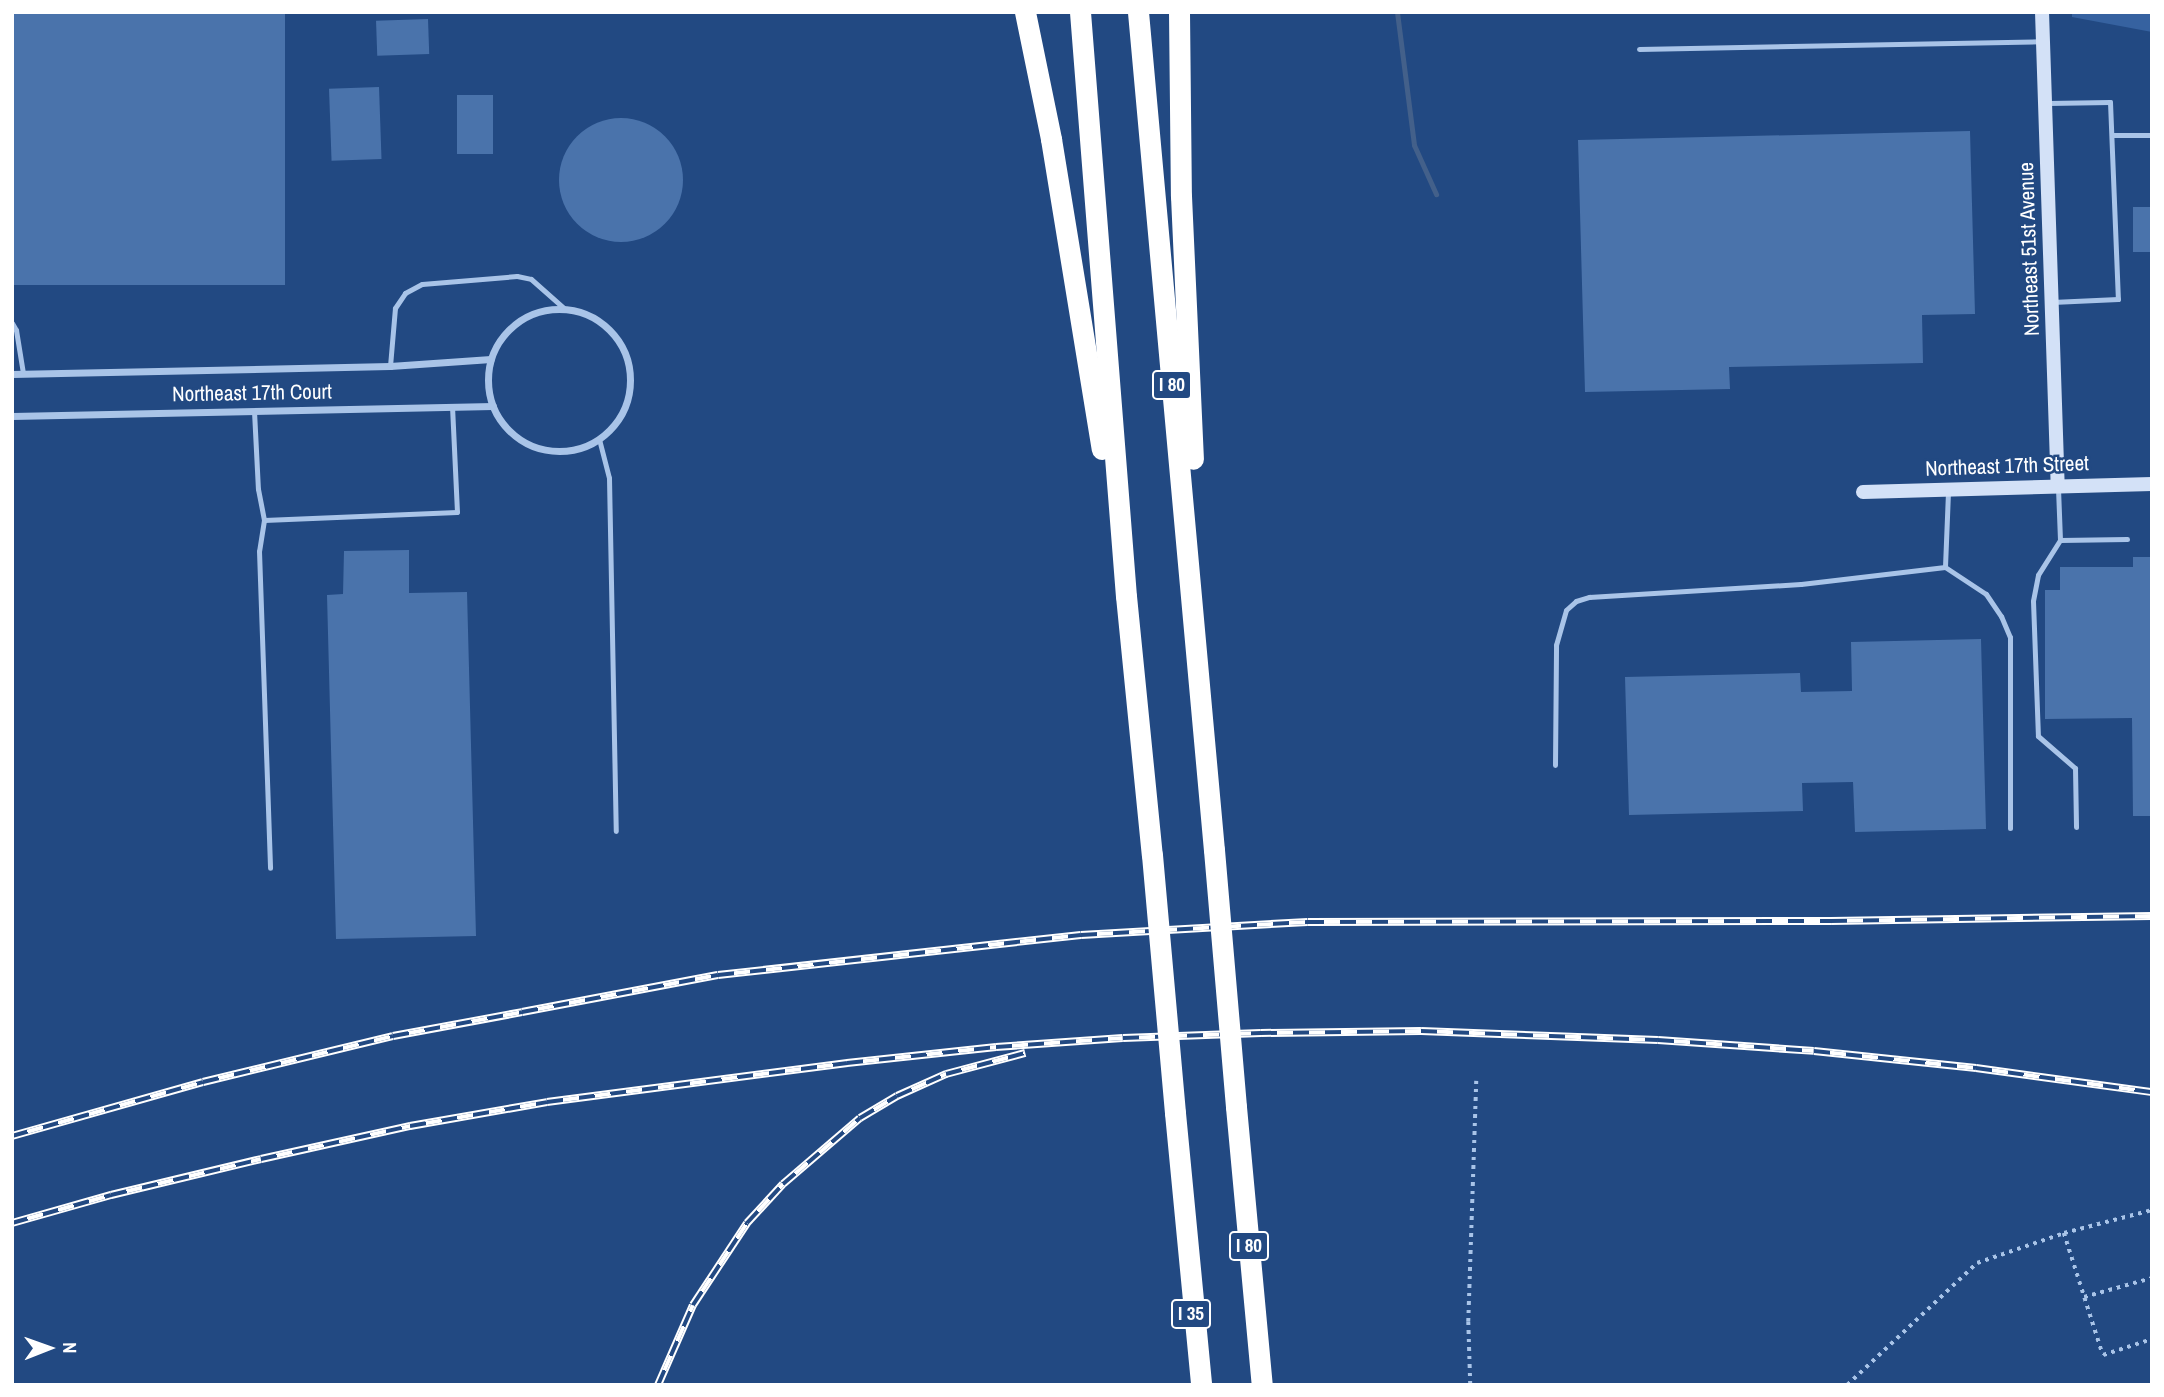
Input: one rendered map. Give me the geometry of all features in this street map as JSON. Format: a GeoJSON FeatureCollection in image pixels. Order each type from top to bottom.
{"type":"FeatureCollection","features":[{"type":"Feature","properties":{"kind":"highway"},"geometry":{"type":"LineString","coordinates":[[1026,12],[1051,138],[1126,596]]}},
{"type":"Feature","properties":{"kind":"highway"},"geometry":{"type":"LineString","coordinates":[[1080,12],[1126,596],[1201,1385]]}},
{"type":"Feature","properties":{"kind":"highway","name":"I 80"},"geometry":{"type":"LineString","coordinates":[[1138,12],[1262,1385]]}},
{"type":"Feature","properties":{"kind":"highway"},"geometry":{"type":"LineString","coordinates":[[1179,12],[1181,196],[1206,759]]}},
{"type":"Feature","properties":{"kind":"highway","name":"I 35"},"geometry":{"type":"LineString","coordinates":[[1188,1243],[1195,1385]]}},
{"type":"Feature","properties":{"kind":"street","name":"Northeast 51st Avenue"},"geometry":{"type":"LineString","coordinates":[[2042,12],[2058,485]]}},
{"type":"Feature","properties":{"kind":"street"},"geometry":{"type":"LineString","coordinates":[[565,309],[587,314],[605,325],[620,342],[628,362],[630,384],[626,405],[615,425],[598,439],[569,450],[538,448],[512,432],[494,406],[488,383],[491,359],[502,337],[520,321],[541,311],[565,309]]}},
{"type":"Feature","properties":{"kind":"street","name":"Northeast 17th Court"},"geometry":{"type":"LineString","coordinates":[[12,374],[390,366],[491,359]]}},
{"type":"Feature","properties":{"kind":"street","name":"Northeast 17th Court"},"geometry":{"type":"LineString","coordinates":[[12,416],[494,406]]}},
{"type":"Feature","properties":{"kind":"street","name":"Northeast 17th Street"},"geometry":{"type":"LineString","coordinates":[[1863,492],[2152,484]]}},
{"type":"Feature","properties":{"kind":"lane"},"geometry":{"type":"LineString","coordinates":[[1639,49],[2043,41]]}},
{"type":"Feature","properties":{"kind":"lane"},"geometry":{"type":"LineString","coordinates":[[2046,103],[2110,102],[2118,299],[2052,302]]}},
{"type":"Feature","properties":{"kind":"lane"},"geometry":{"type":"LineString","coordinates":[[2112,135],[2152,135]]}},
{"type":"Feature","properties":{"kind":"lane"},"geometry":{"type":"LineString","coordinates":[[390,366],[395,308],[405,293],[422,284],[517,276],[531,279],[565,309]]}},
{"type":"Feature","properties":{"kind":"lane"},"geometry":{"type":"LineString","coordinates":[[12,323],[23,373]]}},
{"type":"Feature","properties":{"kind":"lane"},"geometry":{"type":"LineString","coordinates":[[264,520],[457,512],[452,407]]}},
{"type":"Feature","properties":{"kind":"lane"},"geometry":{"type":"LineString","coordinates":[[254,411],[258,489],[264,520],[260,551],[260,605],[270,868]]}},
{"type":"Feature","properties":{"kind":"lane"},"geometry":{"type":"LineString","coordinates":[[598,439],[610,489],[616,831]]}},
{"type":"Feature","properties":{"kind":"lane"},"geometry":{"type":"LineString","coordinates":[[2058,485],[2060,540],[2038,575],[2033,601],[2038,736],[2075,768],[2076,827]]}},
{"type":"Feature","properties":{"kind":"lane"},"geometry":{"type":"LineString","coordinates":[[1945,567],[1948,489]]}},
{"type":"Feature","properties":{"kind":"lane"},"geometry":{"type":"LineString","coordinates":[[2060,540],[2127,539]]}},
{"type":"Feature","properties":{"kind":"lane"},"geometry":{"type":"LineString","coordinates":[[1555,765],[1556,645],[1566,610],[1576,601],[1589,597],[1801,584],[1945,567],[1986,594],[2001,616],[2010,637],[2010,828]]}},
{"type":"Feature","properties":{"kind":"path"},"geometry":{"type":"LineString","coordinates":[[1470,1385],[1468,1322],[1476,1082]]}},
{"type":"Feature","properties":{"kind":"path"},"geometry":{"type":"LineString","coordinates":[[1847,1385],[1977,1263],[2064,1233],[2152,1210]]}},
{"type":"Feature","properties":{"kind":"path"},"geometry":{"type":"LineString","coordinates":[[2064,1233],[2103,1355],[2152,1339]]}},
{"type":"Feature","properties":{"kind":"path"},"geometry":{"type":"LineString","coordinates":[[2084,1297],[2152,1278]]}},
{"type":"Feature","properties":{"kind":"shaded area"},"geometry":{"type":"Polygon","coordinates":[[[2072,12],[2152,12],[2152,32],[2072,17],[2072,12]]]}},
{"type":"Feature","properties":{"kind":"building"},"geometry":{"type":"Polygon","coordinates":[[[12,12],[285,12],[285,285],[12,285],[12,12]]]}},
{"type":"Feature","properties":{"kind":"building"},"geometry":{"type":"Polygon","coordinates":[[[428,19],[429,54],[377,56],[376,21],[428,19]]]}},
{"type":"Feature","properties":{"kind":"building"},"geometry":{"type":"Polygon","coordinates":[[[379,87],[382,159],[332,161],[329,89],[379,87]]]}},
{"type":"Feature","properties":{"kind":"building"},"geometry":{"type":"Polygon","coordinates":[[[457,95],[493,95],[493,154],[457,154],[457,95]]]}},
{"type":"Feature","properties":{"kind":"building"},"geometry":{"type":"Polygon","coordinates":[[[621,118],[645,123],[665,136],[678,156],[683,180],[678,204],[665,224],[645,237],[621,242],[597,237],[577,224],[564,204],[559,180],[564,156],[577,136],[597,123],[621,118]]]}},
{"type":"Feature","properties":{"kind":"building"},"geometry":{"type":"Polygon","coordinates":[[[1970,131],[1975,314],[1922,315],[1923,363],[1729,367],[1730,389],[1585,392],[1578,140],[1970,131]]]}},
{"type":"Feature","properties":{"kind":"building"},"geometry":{"type":"Polygon","coordinates":[[[2133,207],[2152,207],[2152,252],[2133,252],[2133,207]]]}},
{"type":"Feature","properties":{"kind":"building"},"geometry":{"type":"Polygon","coordinates":[[[409,550],[409,593],[467,592],[476,936],[336,939],[327,595],[343,594],[344,551],[409,550]]]}},
{"type":"Feature","properties":{"kind":"building"},"geometry":{"type":"Polygon","coordinates":[[[2133,557],[2152,557],[2152,816],[2133,816],[2132,718],[2045,719],[2045,590],[2060,590],[2060,567],[2133,567],[2133,557]]]}},
{"type":"Feature","properties":{"kind":"building"},"geometry":{"type":"Polygon","coordinates":[[[1981,639],[1986,829],[1855,832],[1853,782],[1802,783],[1803,811],[1629,815],[1625,677],[1800,673],[1801,692],[1852,691],[1851,642],[1981,639]]]}},
{"type":"Feature","properties":{"kind":"waterway"},"geometry":{"type":"LineString","coordinates":[[1397,12],[1414,145],[1436,194]]}},
{"type":"Feature","properties":{"kind":"railway"},"geometry":{"type":"LineString","coordinates":[[12,1136],[203,1082],[393,1036],[718,975],[1081,935],[1308,922],[1831,921],[2152,916]]}},
{"type":"Feature","properties":{"kind":"railway"},"geometry":{"type":"LineString","coordinates":[[12,1223],[111,1195],[261,1159],[410,1126],[547,1102],[847,1063],[996,1047],[1123,1038],[1421,1031],[1658,1040],[1814,1051],[1976,1068],[2152,1092]]}},
{"type":"Feature","properties":{"kind":"railway"},"geometry":{"type":"LineString","coordinates":[[658,1385],[693,1305],[747,1223],[783,1184],[860,1118],[897,1096],[946,1074],[1025,1053]]}}]}
